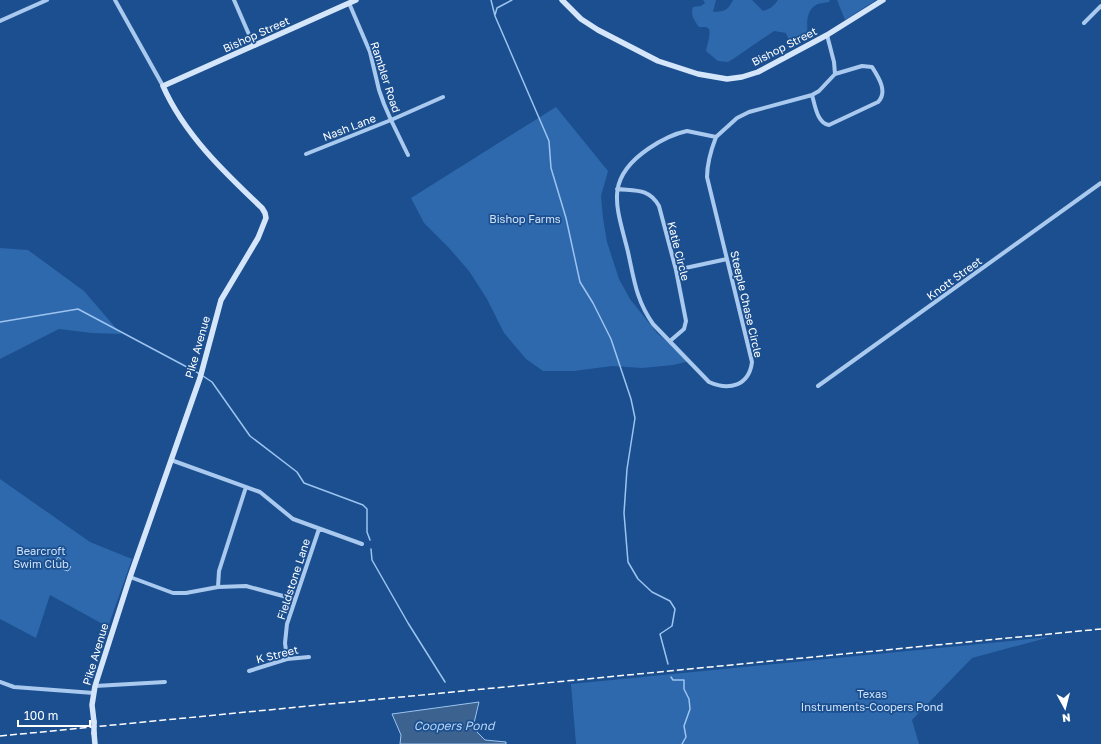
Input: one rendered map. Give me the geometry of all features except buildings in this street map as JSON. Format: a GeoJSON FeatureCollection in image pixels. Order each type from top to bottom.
{"type":"FeatureCollection","features":[{"type":"Feature","properties":{"kind":"street"},"geometry":{"type":"LineString","coordinates":[[0,22],[47,0]]}},
{"type":"Feature","properties":{"kind":"street","name":"Pike Avenue"},"geometry":{"type":"LineString","coordinates":[[95,744],[92,704],[95,686],[130,577],[200,375],[221,300],[258,238],[266,218],[262,208],[220,166],[196,139],[179,114],[115,0]]}},
{"type":"Feature","properties":{"kind":"street"},"geometry":{"type":"LineString","coordinates":[[234,0],[254,46]]}},
{"type":"Feature","properties":{"kind":"street","name":"Bishop Street"},"geometry":{"type":"LineString","coordinates":[[163,86],[356,0]]}},
{"type":"Feature","properties":{"kind":"street","name":"Bishop Street"},"geometry":{"type":"LineString","coordinates":[[562,0],[581,19],[598,30],[658,61],[712,78],[727,79],[742,77],[758,72],[827,35],[882,0]]}},
{"type":"Feature","properties":{"kind":"street","name":"Rambler Road"},"geometry":{"type":"LineString","coordinates":[[349,3],[370,52],[380,90],[391,120],[408,155]]}},
{"type":"Feature","properties":{"kind":"street"},"geometry":{"type":"LineString","coordinates":[[1084,23],[1101,6]]}},
{"type":"Feature","properties":{"kind":"street"},"geometry":{"type":"LineString","coordinates":[[827,35],[834,62],[835,74]]}},
{"type":"Feature","properties":{"kind":"street"},"geometry":{"type":"LineString","coordinates":[[716,137],[737,118],[750,112],[812,95],[819,91],[835,74],[862,66],[872,67],[882,86],[883,92],[882,98],[878,102],[829,125],[824,124],[821,120],[812,95]]}},
{"type":"Feature","properties":{"kind":"street","name":"Nash Lane"},"geometry":{"type":"LineString","coordinates":[[306,154],[391,120],[443,97]]}},
{"type":"Feature","properties":{"kind":"street","name":"Steeple Chase Circle"},"geometry":{"type":"LineString","coordinates":[[687,131],[716,137],[707,166],[707,177],[751,356],[752,369],[748,376],[736,385],[724,387],[717,386],[709,382],[653,324],[640,302],[636,289],[617,210],[617,190],[620,178],[628,166],[637,157],[675,133],[687,131]]}},
{"type":"Feature","properties":{"kind":"street","name":"Knott Street"},"geometry":{"type":"LineString","coordinates":[[818,386],[1101,183]]}},
{"type":"Feature","properties":{"kind":"street","name":"Katie Circle"},"geometry":{"type":"LineString","coordinates":[[617,190],[650,194],[659,206],[676,270],[686,321],[684,329],[670,341]]}},
{"type":"Feature","properties":{"kind":"street"},"geometry":{"type":"LineString","coordinates":[[676,270],[727,259]]}},
{"type":"Feature","properties":{"kind":"street"},"geometry":{"type":"LineString","coordinates":[[171,460],[260,492],[293,519],[362,544]]}},
{"type":"Feature","properties":{"kind":"street"},"geometry":{"type":"LineString","coordinates":[[218,587],[218,571],[246,487]]}},
{"type":"Feature","properties":{"kind":"street","name":"Fieldstone Lane"},"geometry":{"type":"LineString","coordinates":[[287,659],[285,644],[286,633],[294,599],[319,529]]}},
{"type":"Feature","properties":{"kind":"street"},"geometry":{"type":"LineString","coordinates":[[130,577],[173,592],[186,593],[218,587],[246,586],[294,599]]}},
{"type":"Feature","properties":{"kind":"street","name":"K Street"},"geometry":{"type":"LineString","coordinates":[[249,671],[287,659],[309,656]]}},
{"type":"Feature","properties":{"kind":"street"},"geometry":{"type":"LineString","coordinates":[[0,682],[14,687],[94,693]]}},
{"type":"Feature","properties":{"kind":"street"},"geometry":{"type":"LineString","coordinates":[[95,686],[165,682]]}},
{"type":"Feature","properties":{"kind":"green space"},"geometry":{"type":"Polygon","coordinates":[[[703,0],[716,0],[713,12],[726,10],[733,0],[752,0],[763,11],[772,7],[778,0],[830,0],[829,2],[816,5],[810,11],[808,15],[808,36],[805,40],[796,42],[788,38],[786,33],[774,31],[728,62],[718,61],[706,51],[709,29],[706,27],[699,27],[692,15],[693,7],[701,6],[705,3],[703,0]]]}},
{"type":"Feature","properties":{"kind":"green space"},"geometry":{"type":"Polygon","coordinates":[[[837,0],[876,0],[845,20],[837,0]]]}},
{"type":"Feature","properties":{"kind":"green space","name":"Bishop Farms"},"geometry":{"type":"Polygon","coordinates":[[[556,107],[608,171],[601,196],[603,218],[607,242],[619,279],[630,299],[657,333],[690,361],[673,365],[642,368],[612,366],[574,371],[543,371],[526,359],[504,333],[487,299],[469,271],[424,223],[411,198],[556,107]]]}},
{"type":"Feature","properties":{"kind":"green space"},"geometry":{"type":"Polygon","coordinates":[[[0,248],[28,250],[84,291],[121,334],[92,333],[59,329],[0,359],[0,248]]]}},
{"type":"Feature","properties":{"kind":"green space","name":"Bearcroft Swim Club"},"geometry":{"type":"Polygon","coordinates":[[[0,479],[90,542],[132,559],[108,627],[50,595],[36,638],[0,619],[0,479]]]}},
{"type":"Feature","properties":{"kind":"green space","name":"Texas Instruments-Coopers Pond"},"geometry":{"type":"Polygon","coordinates":[[[1050,637],[972,658],[912,720],[919,744],[576,744],[571,684],[1050,637]]]}},
{"type":"Feature","properties":{"kind":"water"},"geometry":{"type":"Polygon","coordinates":[[[58,557],[71,567],[68,571],[53,566],[58,557]]]}},
{"type":"Feature","properties":{"kind":"water","name":"Coopers Pond"},"geometry":{"type":"Polygon","coordinates":[[[479,702],[474,723],[477,732],[485,740],[506,742],[506,744],[400,744],[401,735],[392,714],[479,702]]]}},
{"type":"Feature","properties":{"kind":"waterway"},"geometry":{"type":"LineString","coordinates":[[491,0],[495,16],[549,141],[551,168],[566,218],[580,282],[593,303],[611,339],[631,399],[635,418],[627,469],[624,513],[628,562],[638,579],[652,592],[670,601],[675,609],[672,626],[660,634],[668,664]]}},
{"type":"Feature","properties":{"kind":"waterway"},"geometry":{"type":"LineString","coordinates":[[495,15],[497,8],[512,0]]}},
{"type":"Feature","properties":{"kind":"waterway"},"geometry":{"type":"LineString","coordinates":[[0,322],[78,309],[200,374]]}},
{"type":"Feature","properties":{"kind":"waterway"},"geometry":{"type":"LineString","coordinates":[[203,376],[212,382],[250,436],[297,472],[304,483],[363,505],[367,509],[367,532],[370,540]]}},
{"type":"Feature","properties":{"kind":"waterway"},"geometry":{"type":"LineString","coordinates":[[371,549],[372,560],[408,623],[445,682]]}},
{"type":"Feature","properties":{"kind":"waterway"},"geometry":{"type":"LineString","coordinates":[[671,677],[673,680],[684,680],[684,689],[689,699],[690,709],[684,726],[686,737],[682,744]]}},
{"type":"Feature","properties":{"kind":"railway"},"geometry":{"type":"LineString","coordinates":[[0,736],[1101,629]]}}]}
